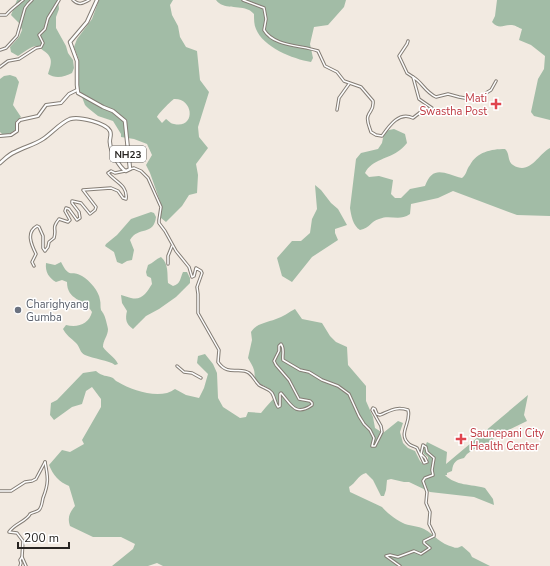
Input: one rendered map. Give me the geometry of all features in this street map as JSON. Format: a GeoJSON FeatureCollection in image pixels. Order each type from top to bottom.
{"type":"FeatureCollection","features":[{"type":"Feature","properties":{"kind":"main road"},"geometry":{"type":"LineString","coordinates":[[0,136],[13,135],[17,131],[17,123],[20,120],[38,116],[46,105],[59,104],[68,94],[77,90],[77,61],[70,42],[87,22],[97,0]]}},
{"type":"Feature","properties":{"kind":"main road","name":"NH23"},"geometry":{"type":"LineString","coordinates":[[0,163],[13,153],[36,143],[70,120],[80,118],[95,122],[110,130],[111,148],[121,167],[125,171],[128,170],[130,168],[125,121],[113,111],[81,95],[77,90]]}},
{"type":"Feature","properties":{"kind":"street"},"geometry":{"type":"LineString","coordinates":[[0,15],[6,15],[23,0]]}},
{"type":"Feature","properties":{"kind":"street"},"geometry":{"type":"LineString","coordinates":[[0,50],[6,48],[17,36],[25,8],[32,0]]}},
{"type":"Feature","properties":{"kind":"street"},"geometry":{"type":"LineString","coordinates":[[0,67],[8,61],[19,59],[36,48],[41,47],[43,44],[39,35],[45,29],[48,18],[59,0]]}},
{"type":"Feature","properties":{"kind":"street"},"geometry":{"type":"LineString","coordinates":[[73,0],[78,4],[82,4],[89,0]]}},
{"type":"Feature","properties":{"kind":"street"},"geometry":{"type":"LineString","coordinates":[[243,0],[264,8],[266,19],[264,30],[269,36],[282,43],[318,51],[325,66],[337,72],[344,81],[349,84],[361,87],[373,101],[372,111],[368,116],[371,133],[380,137],[401,116],[405,115],[413,118],[422,111],[432,108],[419,99],[413,77]]}},
{"type":"Feature","properties":{"kind":"street"},"geometry":{"type":"LineString","coordinates":[[408,41],[399,56],[407,73],[418,80],[424,89],[436,97],[448,94],[459,98],[470,99],[485,96],[486,93],[491,90],[496,81]]}},
{"type":"Feature","properties":{"kind":"street"},"geometry":{"type":"LineString","coordinates":[[337,110],[339,98],[349,84]]}},
{"type":"Feature","properties":{"kind":"street"},"geometry":{"type":"LineString","coordinates":[[130,168],[134,168],[144,174],[151,184],[160,207],[159,223],[165,231],[172,246],[189,267],[192,277],[196,268],[202,273],[197,287],[198,313],[219,350],[219,364],[227,370],[245,371],[249,373],[260,386],[269,390],[273,395],[278,408],[280,406],[281,392],[294,408],[301,410],[312,405],[310,401],[299,399],[289,380],[276,365],[274,361],[281,344],[284,354],[283,360],[300,370],[308,372],[322,380],[338,386],[349,394],[359,416],[370,430],[374,438],[372,446],[375,446],[382,432],[381,426],[372,410],[373,408],[377,414],[380,415],[396,408],[408,410],[409,420],[404,431],[406,441],[417,448],[424,464],[427,462],[426,458],[421,454],[423,445],[426,447],[427,452],[434,458],[432,470],[433,475],[425,478],[423,481],[427,492],[426,503],[430,512],[429,524],[434,536],[424,541],[424,543],[430,548],[421,554],[410,551],[398,557],[386,556],[400,566]]}},
{"type":"Feature","properties":{"kind":"street"},"geometry":{"type":"LineString","coordinates":[[34,266],[32,262],[36,254],[32,247],[30,236],[34,228],[37,226],[39,227],[43,236],[43,248],[46,251],[49,242],[54,238],[55,223],[59,219],[69,222],[70,218],[66,208],[69,209],[77,220],[80,218],[79,212],[72,201],[81,203],[90,214],[95,210],[96,207],[83,190],[111,188],[118,191],[123,198],[126,199],[123,185],[108,173],[111,171],[115,173],[125,171]]}},
{"type":"Feature","properties":{"kind":"street"},"geometry":{"type":"LineString","coordinates":[[168,264],[168,256],[172,246]]}},
{"type":"Feature","properties":{"kind":"street"},"geometry":{"type":"LineString","coordinates":[[177,366],[184,372],[192,373],[202,378]]}},
{"type":"Feature","properties":{"kind":"street"},"geometry":{"type":"LineString","coordinates":[[0,491],[11,491],[25,482],[36,480],[45,462],[48,476],[47,488],[40,508],[32,512],[29,517],[21,521],[9,532],[17,533],[23,541],[20,566]]}},
{"type":"Feature","properties":{"kind":"street"},"geometry":{"type":"LineString","coordinates":[[22,558],[26,566]]}},
{"type":"Feature","properties":{"kind":"green space"},"geometry":{"type":"Polygon","coordinates":[[[17,0],[58,0],[59,9],[56,17],[56,28],[73,60],[74,68],[72,73],[60,77],[54,77],[48,74],[51,61],[49,56],[39,46],[31,48],[18,56],[11,52],[10,47],[19,37],[22,30],[20,24],[11,15],[17,0]]]}},
{"type":"Feature","properties":{"kind":"green space"},"geometry":{"type":"Polygon","coordinates":[[[99,0],[173,0],[170,5],[172,15],[178,26],[180,37],[186,47],[197,51],[200,80],[209,92],[198,127],[199,137],[208,148],[196,164],[198,175],[197,193],[189,195],[182,206],[166,222],[161,218],[161,204],[146,165],[152,155],[147,144],[134,139],[121,137],[121,134],[113,121],[98,116],[85,105],[79,89],[79,60],[74,47],[77,39],[92,19],[99,0]],[[174,99],[160,113],[157,117],[162,123],[166,119],[173,124],[181,124],[186,122],[189,118],[189,108],[186,103],[181,100],[174,99]]]}},
{"type":"Feature","properties":{"kind":"green space"},"geometry":{"type":"Polygon","coordinates":[[[216,0],[346,0],[344,7],[328,25],[314,27],[310,44],[313,58],[311,62],[288,55],[272,47],[265,41],[256,29],[254,24],[254,14],[250,11],[223,5],[216,0]]]}},
{"type":"Feature","properties":{"kind":"green space"},"geometry":{"type":"Polygon","coordinates":[[[497,0],[550,0],[550,120],[534,116],[531,112],[538,79],[544,69],[545,56],[531,45],[519,40],[522,29],[514,25],[497,26],[492,22],[495,16],[497,0]]]}},
{"type":"Feature","properties":{"kind":"green space"},"geometry":{"type":"Polygon","coordinates":[[[10,75],[16,77],[19,82],[13,105],[21,117],[16,121],[15,130],[9,134],[2,134],[0,132],[0,79],[4,76],[10,75]]]}},
{"type":"Feature","properties":{"kind":"green space"},"geometry":{"type":"Polygon","coordinates":[[[394,129],[405,134],[407,143],[396,153],[376,162],[368,168],[365,173],[369,177],[379,176],[393,180],[391,194],[395,198],[401,198],[410,189],[425,186],[428,179],[436,173],[440,172],[462,178],[476,157],[485,152],[505,149],[513,165],[519,168],[524,168],[533,163],[550,148],[550,216],[517,215],[453,191],[438,198],[411,204],[410,214],[406,216],[398,218],[387,217],[376,220],[366,228],[360,230],[354,223],[350,208],[356,159],[361,153],[378,149],[382,143],[384,133],[394,129]]]}},
{"type":"Feature","properties":{"kind":"green space"},"geometry":{"type":"Polygon","coordinates":[[[315,185],[338,209],[347,225],[335,229],[338,240],[312,257],[292,282],[282,276],[277,258],[292,241],[301,241],[310,233],[312,219],[317,209],[315,185]]]}},
{"type":"Feature","properties":{"kind":"green space"},"geometry":{"type":"Polygon","coordinates":[[[151,212],[154,213],[156,217],[155,223],[152,227],[137,233],[130,240],[134,250],[132,260],[122,264],[117,262],[114,252],[105,246],[106,244],[117,235],[131,219],[151,212]]]}},
{"type":"Feature","properties":{"kind":"green space"},"geometry":{"type":"Polygon","coordinates":[[[161,257],[166,266],[168,283],[173,286],[176,285],[179,282],[183,272],[187,272],[190,278],[190,283],[176,297],[146,316],[133,329],[127,321],[127,311],[122,303],[121,295],[135,299],[144,295],[152,284],[151,278],[147,276],[146,272],[148,265],[161,257]]]}},
{"type":"Feature","properties":{"kind":"green space"},"geometry":{"type":"Polygon","coordinates":[[[61,262],[67,271],[82,276],[94,286],[98,293],[101,310],[108,329],[103,347],[118,364],[115,365],[83,354],[63,329],[66,325],[75,326],[86,322],[91,316],[92,312],[89,307],[70,293],[67,282],[62,280],[56,282],[51,279],[46,269],[46,263],[55,265],[61,262]]]}},
{"type":"Feature","properties":{"kind":"green space"},"geometry":{"type":"Polygon","coordinates":[[[295,309],[302,319],[322,323],[330,336],[336,342],[347,347],[348,365],[366,386],[366,401],[373,417],[375,428],[383,433],[398,421],[403,423],[400,432],[403,443],[408,448],[415,451],[420,461],[424,465],[428,463],[428,457],[423,451],[427,442],[447,452],[446,464],[528,395],[524,415],[527,421],[500,434],[484,446],[474,449],[464,458],[455,462],[452,471],[445,475],[449,479],[459,483],[485,488],[493,499],[494,505],[474,497],[430,492],[409,482],[391,479],[387,480],[384,496],[381,496],[373,480],[366,473],[361,475],[349,487],[350,492],[382,507],[399,521],[424,529],[448,546],[458,548],[462,546],[470,553],[472,557],[490,566],[163,566],[157,563],[148,566],[112,566],[133,549],[135,544],[121,537],[93,537],[70,526],[70,515],[75,506],[69,486],[57,478],[49,465],[62,450],[70,452],[84,444],[82,440],[101,407],[101,399],[92,387],[86,391],[82,404],[72,407],[54,420],[50,415],[51,403],[57,400],[83,373],[96,371],[139,391],[162,394],[175,389],[186,395],[199,398],[208,374],[197,363],[198,356],[205,354],[213,364],[217,373],[218,398],[223,407],[240,418],[246,417],[248,412],[261,413],[275,397],[270,390],[255,379],[254,368],[248,358],[252,340],[251,332],[259,325],[281,317],[295,309]]]}},
{"type":"Feature","properties":{"kind":"place","name":"Mati Swastha Post"},"geometry":{"type":"Point","coordinates":[496,104]}},
{"type":"Feature","properties":{"kind":"place","name":"Charighyang Gumba"},"geometry":{"type":"Point","coordinates":[18,310]}},
{"type":"Feature","properties":{"kind":"place","name":"Saunepani City Health Center"},"geometry":{"type":"Point","coordinates":[461,439]}}]}
